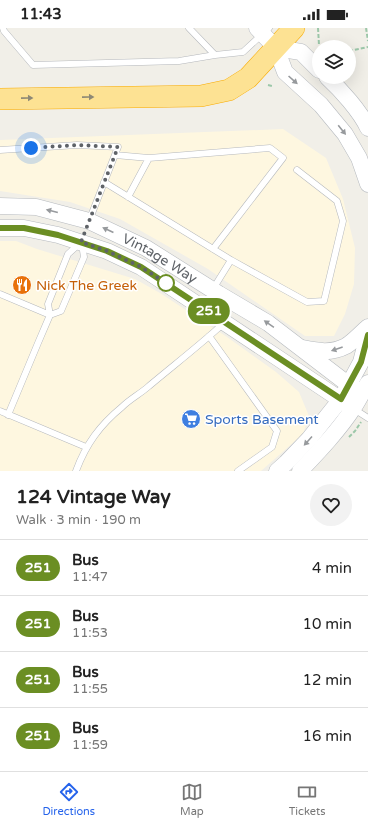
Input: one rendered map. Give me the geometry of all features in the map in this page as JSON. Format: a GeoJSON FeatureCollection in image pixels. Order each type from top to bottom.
{"type":"FeatureCollection","features":[{"type":"Feature","properties":{"kind":"highway"},"geometry":{"type":"LineString","coordinates":[[0,99],[201,96],[229,90],[248,78],[266,35],[294,28]]}},
{"type":"Feature","properties":{"kind":"street"},"geometry":{"type":"LineString","coordinates":[[301,28],[298,33],[303,45],[312,49]]}},
{"type":"Feature","properties":{"kind":"street"},"geometry":{"type":"LineString","coordinates":[[266,35],[300,52],[312,63]]}},
{"type":"Feature","properties":{"kind":"street"},"geometry":{"type":"LineString","coordinates":[[266,35],[285,72],[321,105],[345,134],[359,158],[368,184]]}},
{"type":"Feature","properties":{"kind":"street"},"geometry":{"type":"LineString","coordinates":[[334,84],[346,97],[368,128]]}},
{"type":"Feature","properties":{"kind":"street"},"geometry":{"type":"LineString","coordinates":[[344,84],[346,97]]}},
{"type":"Feature","properties":{"kind":"street","name":"Vintage Way"},"geometry":{"type":"LineString","coordinates":[[0,206],[36,207],[89,221],[146,248],[268,323],[300,348],[360,387]]}},
{"type":"Feature","properties":{"kind":"street"},"geometry":{"type":"LineString","coordinates":[[81,242],[89,221]]}},
{"type":"Feature","properties":{"kind":"street","name":"Vintage Way"},"geometry":{"type":"LineString","coordinates":[[0,228],[24,228],[58,235],[107,251],[141,267],[357,410]]}},
{"type":"Feature","properties":{"kind":"street"},"geometry":{"type":"LineString","coordinates":[[300,348],[317,351],[334,351],[347,346],[368,327]]}},
{"type":"Feature","properties":{"kind":"street"},"geometry":{"type":"LineString","coordinates":[[300,471],[357,410],[361,362],[368,335]]}},
{"type":"Feature","properties":{"kind":"street"},"geometry":{"type":"LineString","coordinates":[[277,471],[309,439],[357,410]]}},
{"type":"Feature","properties":{"kind":"lane"},"geometry":{"type":"LineString","coordinates":[[3,28],[33,65],[179,61],[243,52],[266,35]]}},
{"type":"Feature","properties":{"kind":"lane"},"geometry":{"type":"LineString","coordinates":[[189,28],[215,55]]}},
{"type":"Feature","properties":{"kind":"lane"},"geometry":{"type":"LineString","coordinates":[[0,150],[77,145],[118,147],[89,221]]}},
{"type":"Feature","properties":{"kind":"lane"},"geometry":{"type":"LineString","coordinates":[[115,155],[149,158],[270,148],[283,158],[213,249]]}},
{"type":"Feature","properties":{"kind":"lane"},"geometry":{"type":"LineString","coordinates":[[128,197],[149,158]]}},
{"type":"Feature","properties":{"kind":"lane"},"geometry":{"type":"LineString","coordinates":[[104,182],[231,260],[307,302],[324,301],[343,221],[337,201],[297,170]]}},
{"type":"Feature","properties":{"kind":"lane"},"geometry":{"type":"LineString","coordinates":[[0,294],[50,315],[61,311],[84,257],[81,242]]}},
{"type":"Feature","properties":{"kind":"lane"},"geometry":{"type":"LineString","coordinates":[[8,415],[50,315],[48,304],[68,254],[81,242]]}},
{"type":"Feature","properties":{"kind":"lane"},"geometry":{"type":"LineString","coordinates":[[213,290],[231,260]]}},
{"type":"Feature","properties":{"kind":"lane"},"geometry":{"type":"LineString","coordinates":[[76,471],[86,448],[99,428],[122,406],[147,388],[224,322]]}},
{"type":"Feature","properties":{"kind":"lane"},"geometry":{"type":"LineString","coordinates":[[209,336],[277,431],[272,447],[238,471]]}},
{"type":"Feature","properties":{"kind":"lane"},"geometry":{"type":"LineString","coordinates":[[0,411],[86,448]]}},
{"type":"Feature","properties":{"kind":"path"},"geometry":{"type":"LineString","coordinates":[[318,28],[318,40]]}},
{"type":"Feature","properties":{"kind":"path"},"geometry":{"type":"LineString","coordinates":[[366,28],[368,41]]}},
{"type":"Feature","properties":{"kind":"path"},"geometry":{"type":"LineString","coordinates":[[356,50],[368,47]]}},
{"type":"Feature","properties":{"kind":"path"},"geometry":{"type":"LineString","coordinates":[[268,85],[272,86]]}},
{"type":"Feature","properties":{"kind":"path"},"geometry":{"type":"LineString","coordinates":[[355,431],[357,410]]}},
{"type":"Feature","properties":{"kind":"shaded area"},"geometry":{"type":"Polygon","coordinates":[[[283,129],[326,158],[343,199],[355,248],[354,284],[345,314],[334,336],[305,336],[208,269],[120,219],[70,202],[0,191],[0,140],[283,129]]]}},
{"type":"Feature","properties":{"kind":"shaded area"},"geometry":{"type":"Polygon","coordinates":[[[0,241],[16,241],[37,249],[135,279],[160,293],[227,337],[276,372],[299,392],[309,416],[303,434],[261,471],[0,471],[0,241]]]}},
{"type":"Feature","properties":{"kind":"bus line","name":"251"},"geometry":{"type":"LineString","coordinates":[[0,228],[24,228],[58,235],[107,251],[141,267],[341,399],[361,362],[368,335]]}},
{"type":"Feature","properties":{"kind":"place","name":"Nick The Greek"},"geometry":{"type":"Point","coordinates":[22,285]}},
{"type":"Feature","properties":{"kind":"place","name":"Sports Basement"},"geometry":{"type":"Point","coordinates":[191,419]}},
{"type":"Feature","properties":{"kind":"route"},"geometry":{"type":"LineString","coordinates":[[31,148],[77,145],[118,147],[81,242],[107,251],[141,267],[166,283]]}}]}
